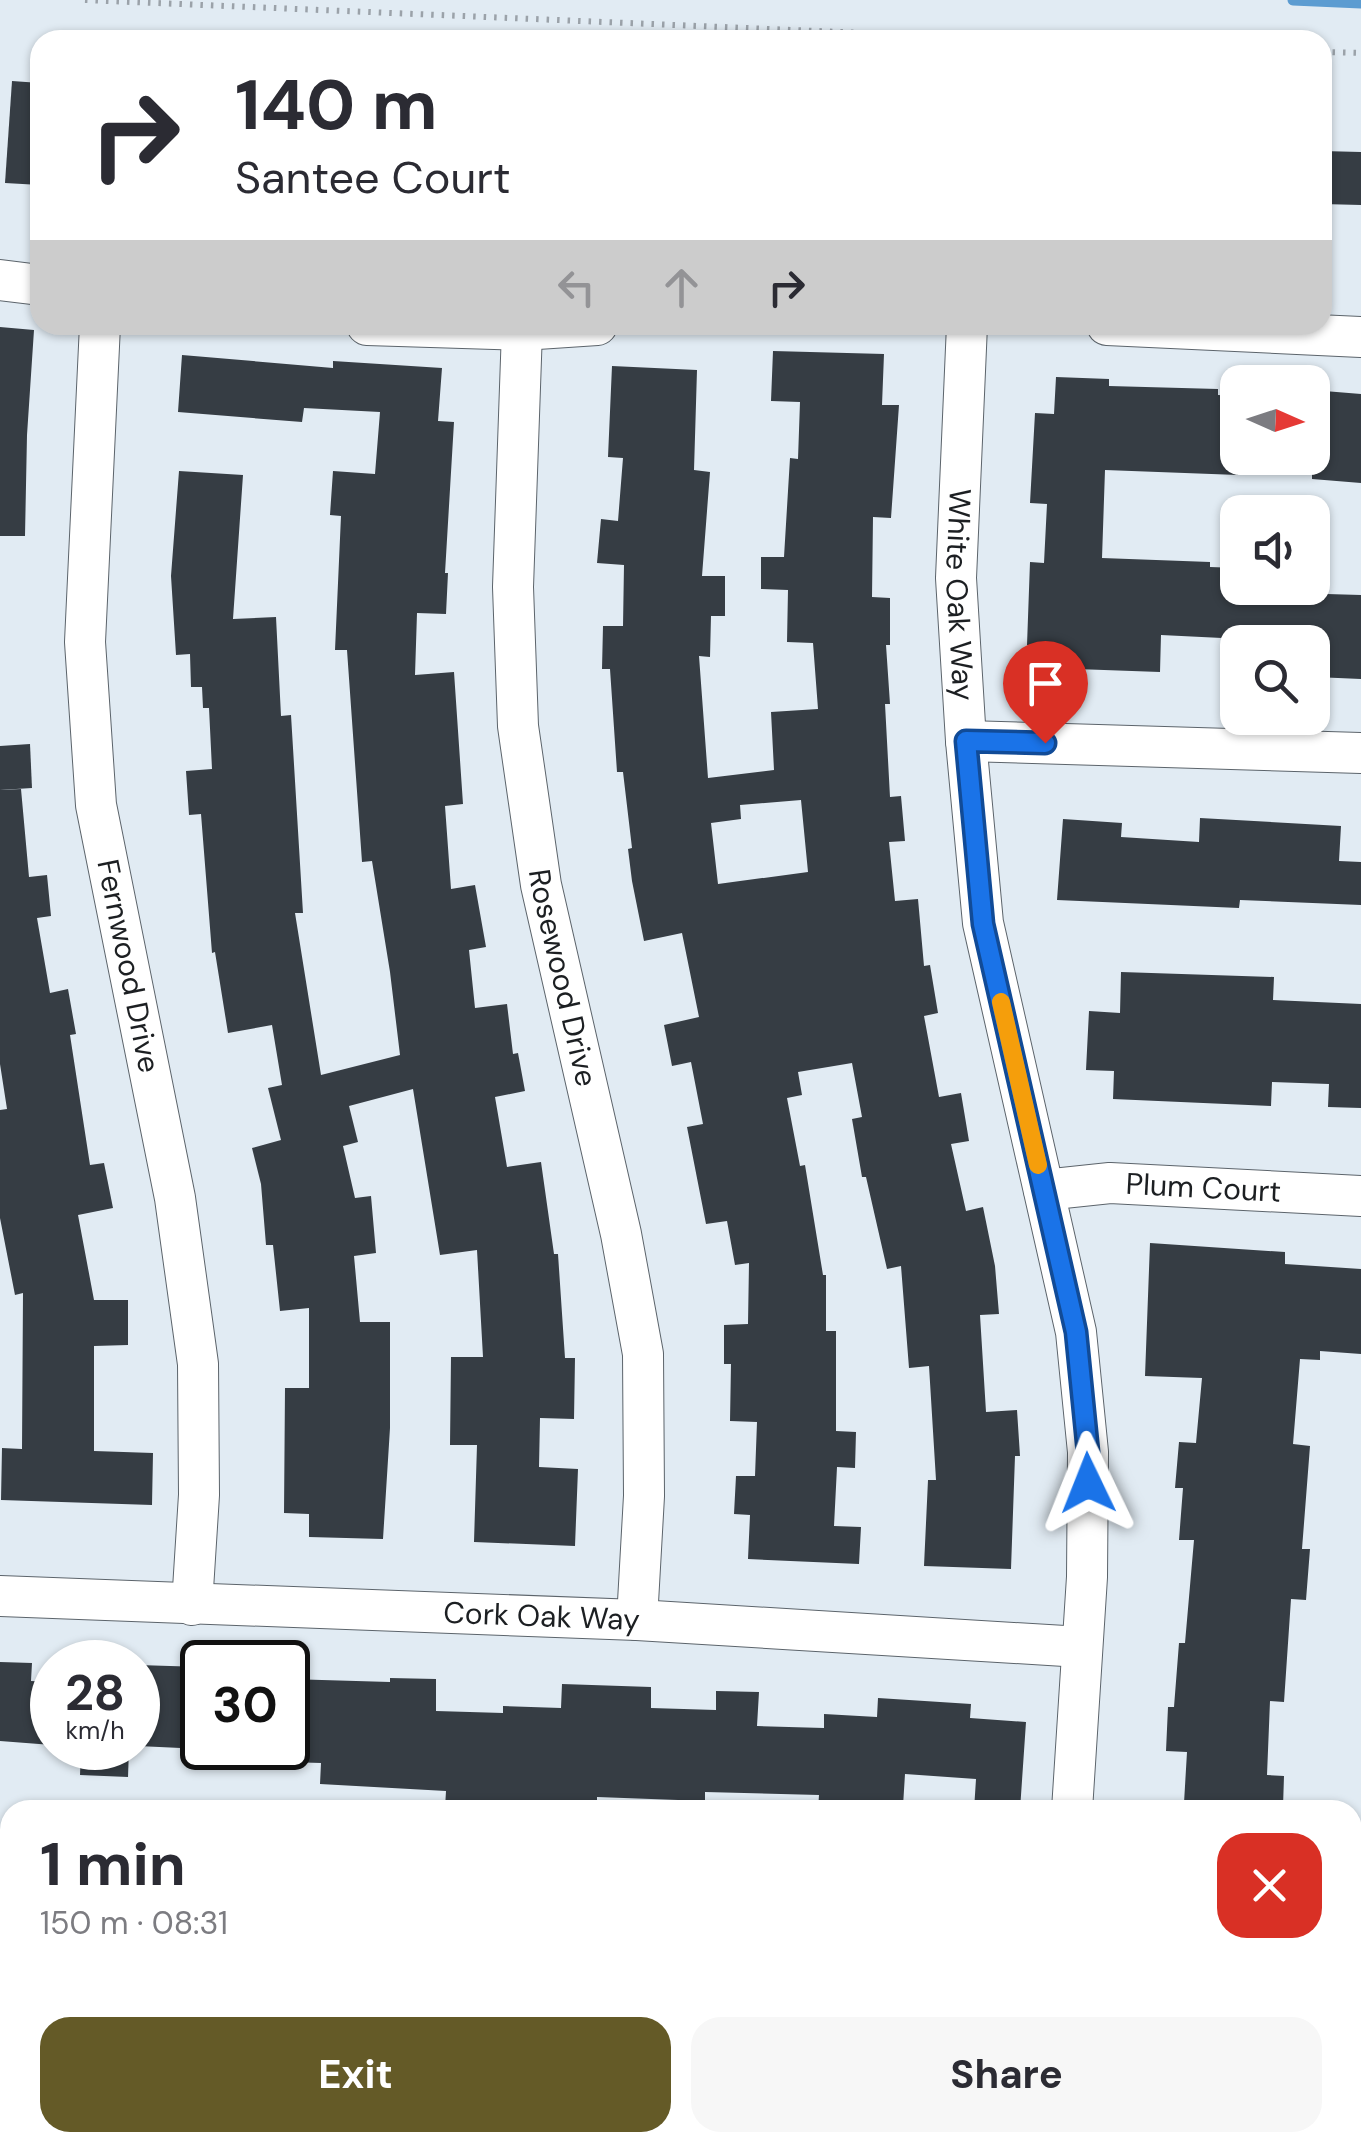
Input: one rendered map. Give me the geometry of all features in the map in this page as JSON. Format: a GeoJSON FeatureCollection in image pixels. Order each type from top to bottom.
{"type":"FeatureCollection","features":[{"type":"Feature","properties":{"kind":"street"},"geometry":{"type":"LineString","coordinates":[[0,280],[30,284]]}},
{"type":"Feature","properties":{"kind":"street","name":"Fernwood Drive"},"geometry":{"type":"LineString","coordinates":[[100,335],[85,642],[96,804],[176,1198],[198,1364],[199,1495],[192,1605]]}},
{"type":"Feature","properties":{"kind":"street","name":"Rosewood Drive"},"geometry":{"type":"LineString","coordinates":[[522,335],[513,587],[518,726],[541,885],[622,1234],[643,1354],[644,1496],[636,1620]]}},
{"type":"Feature","properties":{"kind":"street","name":"White Oak Way"},"geometry":{"type":"LineString","coordinates":[[967,335],[956,578],[983,924],[1076,1332],[1088,1452],[1087,1577],[1073,1800]]}},
{"type":"Feature","properties":{"kind":"street"},"geometry":{"type":"LineString","coordinates":[[1302,335],[1361,338]]}},
{"type":"Feature","properties":{"kind":"street"},"geometry":{"type":"LineString","coordinates":[[966,741],[1361,752]]}},
{"type":"Feature","properties":{"kind":"street","name":"Plum Court"},"geometry":{"type":"LineString","coordinates":[[1044,1190],[1110,1183],[1361,1196]]}},
{"type":"Feature","properties":{"kind":"street","name":"Cork Oak Way"},"geometry":{"type":"LineString","coordinates":[[0,1596],[636,1620],[1081,1647]]}},
{"type":"Feature","properties":{"kind":"path"},"geometry":{"type":"LineString","coordinates":[[85,0],[793,30]]}},
{"type":"Feature","properties":{"kind":"path"},"geometry":{"type":"LineString","coordinates":[[1332,52],[1361,53]]}},
{"type":"Feature","properties":{"kind":"building"},"geometry":{"type":"Polygon","coordinates":[[[12,81],[30,82],[30,184],[5,183],[12,81]]]}},
{"type":"Feature","properties":{"kind":"building"},"geometry":{"type":"Polygon","coordinates":[[[1332,151],[1361,152],[1361,205],[1332,204],[1332,151]]]}},
{"type":"Feature","properties":{"kind":"building"},"geometry":{"type":"Polygon","coordinates":[[[0,327],[30,330],[30,335],[34,335],[25,536],[0,536],[0,327]]]}},
{"type":"Feature","properties":{"kind":"building"},"geometry":{"type":"Polygon","coordinates":[[[773,351],[884,354],[882,405],[899,405],[891,518],[873,517],[872,597],[890,598],[890,645],[886,645],[890,704],[885,704],[890,797],[901,796],[905,841],[889,842],[895,901],[918,899],[924,966],[930,965],[938,1013],[924,1016],[939,1097],[961,1093],[969,1141],[951,1144],[966,1211],[983,1207],[995,1266],[999,1314],[980,1315],[986,1412],[1017,1410],[1020,1456],[1015,1456],[1011,1569],[924,1566],[928,1480],[936,1480],[929,1366],[909,1368],[901,1266],[887,1269],[866,1177],[862,1177],[852,1119],[862,1117],[852,1063],[798,1072],[802,1095],[787,1098],[800,1166],[805,1165],[826,1275],[826,1331],[836,1331],[836,1431],[856,1432],[855,1468],[837,1467],[834,1526],[861,1527],[859,1564],[748,1559],[750,1515],[734,1514],[736,1476],[755,1476],[757,1422],[730,1421],[731,1364],[724,1364],[724,1325],[748,1324],[749,1263],[735,1265],[727,1221],[706,1224],[687,1127],[703,1124],[691,1062],[672,1066],[664,1025],[699,1017],[682,933],[644,941],[628,849],[632,848],[623,772],[617,772],[610,669],[602,669],[603,626],[623,626],[624,565],[597,563],[601,519],[618,521],[623,458],[608,457],[612,366],[697,370],[694,470],[710,472],[702,576],[725,576],[725,616],[711,616],[710,657],[699,656],[708,778],[774,770],[771,712],[818,709],[813,643],[787,642],[788,590],[761,589],[761,557],[784,557],[790,458],[798,459],[800,402],[771,401],[773,351]],[[801,800],[740,805],[741,819],[711,823],[718,884],[808,872],[801,800]]]}},
{"type":"Feature","properties":{"kind":"building"},"geometry":{"type":"Polygon","coordinates":[[[182,355],[333,368],[333,361],[442,368],[438,421],[454,422],[446,614],[417,613],[415,675],[454,672],[463,804],[445,806],[451,889],[475,885],[486,947],[469,950],[475,1008],[507,1004],[513,1054],[518,1053],[525,1091],[495,1097],[507,1167],[541,1162],[554,1254],[558,1254],[565,1358],[575,1358],[574,1419],[540,1418],[539,1467],[578,1469],[575,1546],[474,1542],[477,1445],[450,1445],[451,1357],[483,1357],[477,1250],[440,1255],[413,1089],[349,1106],[358,1142],[343,1146],[355,1198],[371,1196],[376,1253],[354,1256],[360,1322],[390,1322],[390,1428],[383,1539],[309,1537],[309,1514],[284,1513],[285,1388],[309,1388],[309,1308],[280,1311],[273,1245],[266,1245],[261,1184],[252,1148],[281,1140],[268,1088],[282,1085],[272,1025],[228,1033],[215,952],[212,953],[201,814],[189,815],[186,771],[212,769],[209,708],[203,708],[202,687],[191,687],[190,654],[176,655],[171,576],[179,471],[243,475],[233,619],[276,617],[281,716],[291,715],[303,913],[295,913],[321,1075],[400,1055],[372,861],[362,862],[347,650],[335,650],[341,516],[330,515],[333,471],[375,474],[380,412],[304,408],[302,422],[178,412],[182,355]]]}},
{"type":"Feature","properties":{"kind":"building"},"geometry":{"type":"Polygon","coordinates":[[[1056,377],[1109,379],[1109,386],[1218,389],[1220,474],[1105,470],[1102,558],[1210,562],[1210,567],[1220,567],[1220,605],[1330,605],[1330,594],[1361,595],[1361,679],[1330,678],[1330,625],[1220,625],[1220,638],[1161,635],[1160,672],[1048,668],[1049,645],[1027,645],[1030,562],[1044,563],[1047,504],[1030,503],[1035,413],[1054,414],[1056,377]]]}},
{"type":"Feature","properties":{"kind":"building"},"geometry":{"type":"Polygon","coordinates":[[[1330,391],[1361,394],[1361,483],[1312,479],[1312,475],[1330,475],[1330,391]]]}},
{"type":"Feature","properties":{"kind":"building"},"geometry":{"type":"Polygon","coordinates":[[[30,744],[32,788],[0,790],[0,746],[30,744]]]}},
{"type":"Feature","properties":{"kind":"building"},"geometry":{"type":"Polygon","coordinates":[[[21,789],[29,877],[47,875],[51,916],[37,918],[50,993],[68,989],[76,1034],[70,1035],[90,1165],[104,1163],[113,1208],[78,1215],[94,1300],[128,1300],[128,1345],[94,1346],[94,1451],[153,1453],[152,1505],[1,1500],[2,1448],[22,1449],[23,1293],[15,1295],[0,1218],[0,1110],[7,1109],[0,1064],[0,790],[21,789]]]}},
{"type":"Feature","properties":{"kind":"building"},"geometry":{"type":"Polygon","coordinates":[[[1200,818],[1341,826],[1339,861],[1361,862],[1361,905],[1240,900],[1239,908],[1057,900],[1063,819],[1122,823],[1121,837],[1199,842],[1200,818]]]}},
{"type":"Feature","properties":{"kind":"building"},"geometry":{"type":"Polygon","coordinates":[[[1121,972],[1274,977],[1273,1000],[1361,1004],[1361,1108],[1328,1107],[1329,1084],[1272,1082],[1271,1106],[1113,1099],[1114,1071],[1086,1070],[1089,1011],[1120,1013],[1121,972]]]}},
{"type":"Feature","properties":{"kind":"building"},"geometry":{"type":"Polygon","coordinates":[[[1150,1243],[1285,1252],[1285,1264],[1361,1269],[1361,1354],[1320,1351],[1320,1360],[1300,1359],[1293,1444],[1310,1446],[1302,1549],[1310,1549],[1306,1600],[1291,1599],[1284,1702],[1270,1701],[1267,1775],[1284,1776],[1283,1800],[1184,1800],[1187,1752],[1166,1751],[1168,1707],[1174,1707],[1179,1643],[1185,1643],[1194,1540],[1179,1540],[1183,1488],[1175,1488],[1179,1442],[1196,1443],[1202,1378],[1145,1376],[1150,1243]]]}},
{"type":"Feature","properties":{"kind":"building"},"geometry":{"type":"Polygon","coordinates":[[[0,1662],[30,1663],[30,1743],[0,1741],[0,1662]]]}},
{"type":"Feature","properties":{"kind":"building"},"geometry":{"type":"Polygon","coordinates":[[[160,1666],[180,1666],[180,1748],[160,1747],[160,1666]]]}},
{"type":"Feature","properties":{"kind":"building"},"geometry":{"type":"Polygon","coordinates":[[[436,1679],[436,1711],[503,1713],[503,1706],[561,1708],[562,1684],[651,1687],[651,1708],[716,1710],[716,1691],[759,1692],[757,1726],[824,1728],[824,1714],[877,1717],[878,1698],[971,1704],[970,1718],[1026,1722],[1021,1800],[975,1800],[976,1779],[905,1774],[903,1800],[819,1800],[819,1795],[705,1792],[705,1800],[597,1797],[445,1800],[446,1791],[320,1784],[321,1763],[310,1763],[310,1680],[436,1679]]]}},
{"type":"Feature","properties":{"kind":"building"},"geometry":{"type":"Polygon","coordinates":[[[80,1770],[128,1770],[128,1777],[80,1775],[80,1770]]]}},
{"type":"Feature","properties":{"kind":"waterway"},"geometry":{"type":"LineString","coordinates":[[1293,0],[1361,3]]}},
{"type":"Feature","properties":{"kind":"slow traffic"},"geometry":{"type":"LineString","coordinates":[[1001,1002],[1038,1165]]}},
{"type":"Feature","properties":{"kind":"route"},"geometry":{"type":"LineString","coordinates":[[1045,743],[966,741],[983,924],[1076,1332],[1088,1483]]}}]}
